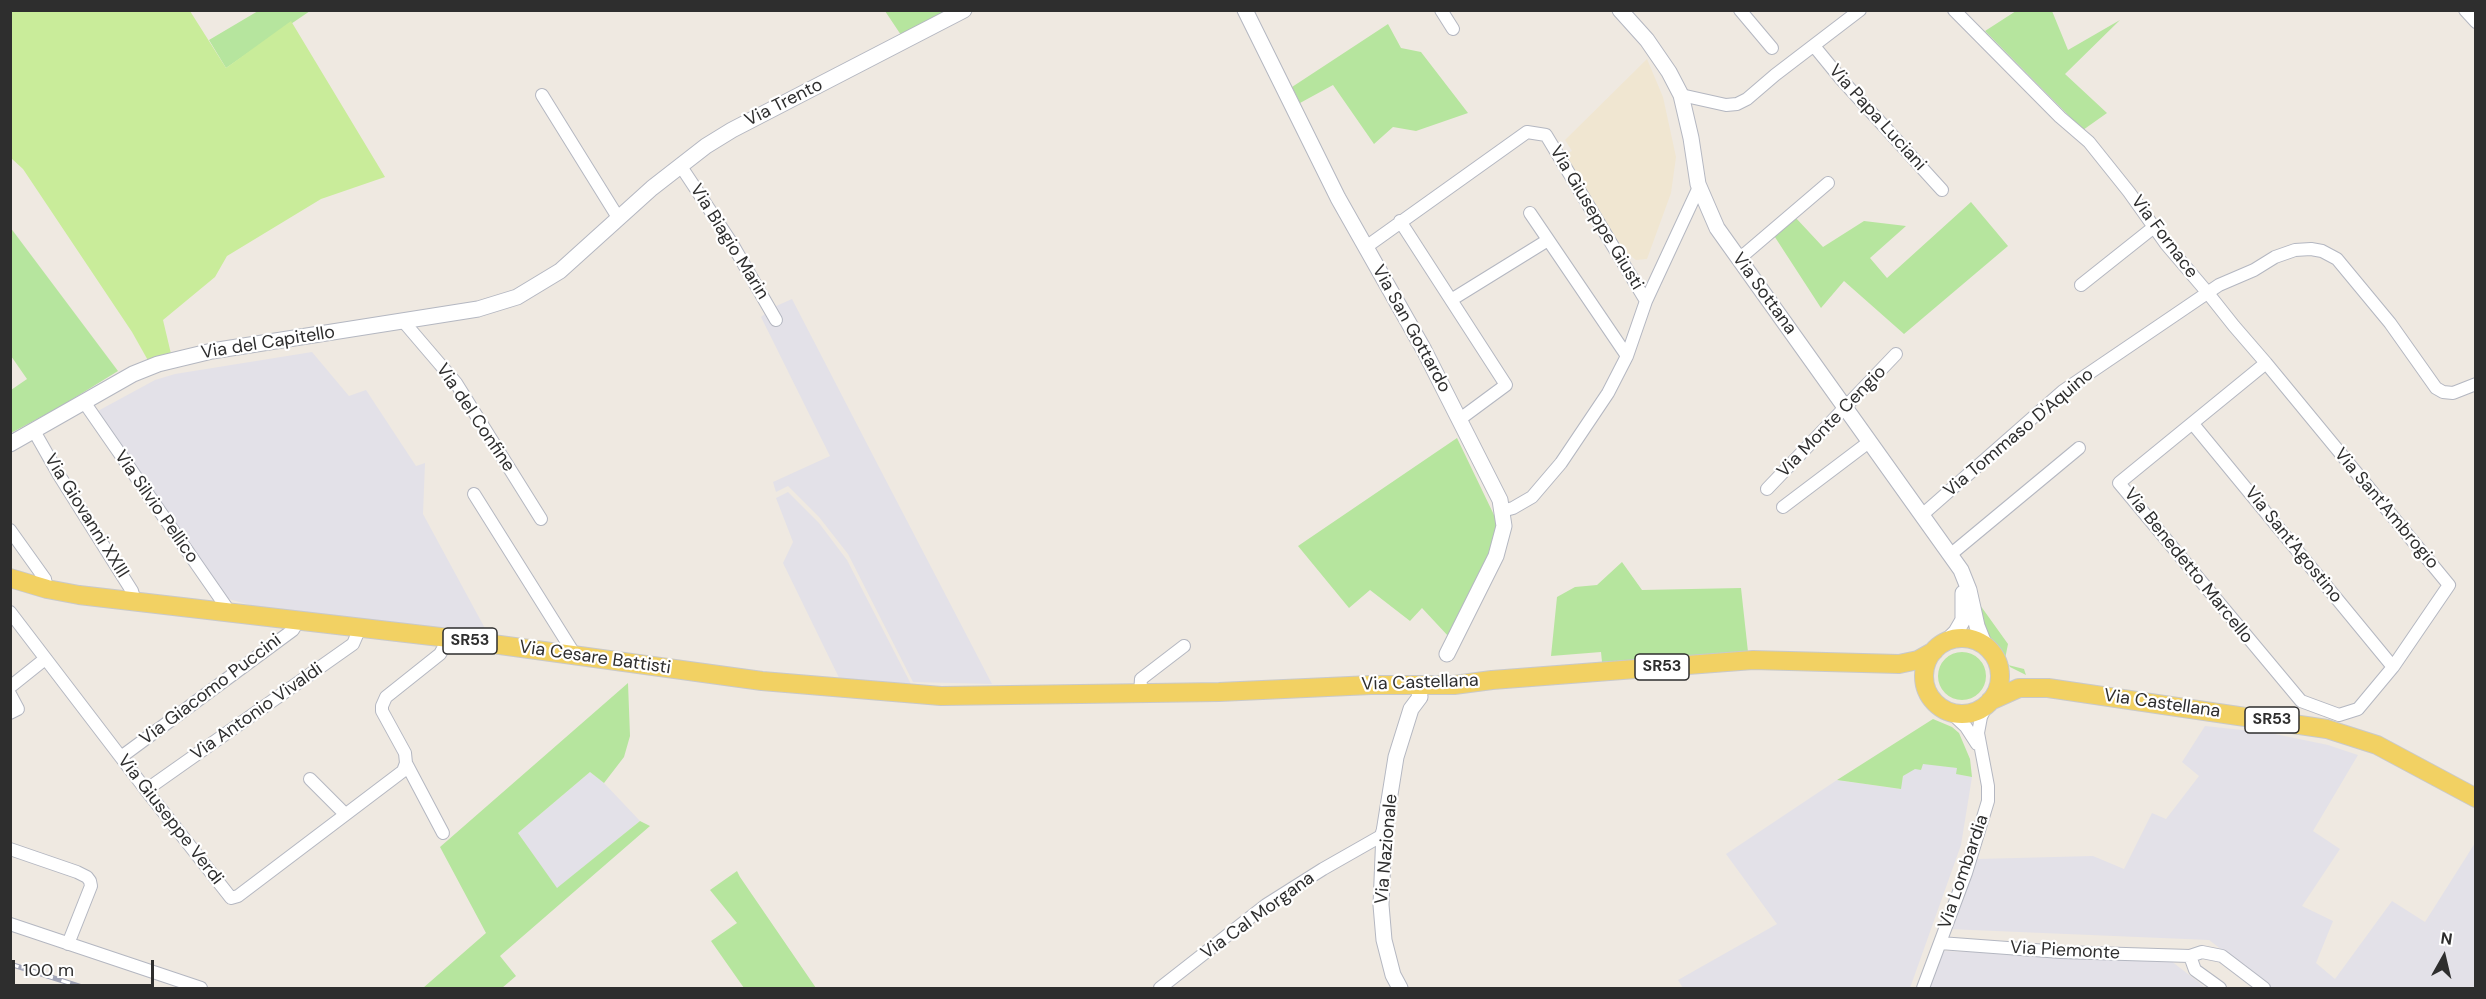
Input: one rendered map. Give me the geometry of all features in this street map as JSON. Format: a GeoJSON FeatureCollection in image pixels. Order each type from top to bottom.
{"type":"FeatureCollection","features":[{"type":"Feature","properties":{"kind":"main road","name":"Via Cesare Battisti"},"geometry":{"type":"LineString","coordinates":[[10,578],[47,589],[79,595],[449,638],[762,681],[968,696]]}},
{"type":"Feature","properties":{"kind":"main road","name":"SR53"},"geometry":{"type":"LineString","coordinates":[[1941,646],[1971,639],[1991,652]]}},
{"type":"Feature","properties":{"kind":"main road","name":"Via Castellana"},"geometry":{"type":"LineString","coordinates":[[968,696],[1371,685],[1454,685],[1492,680],[1753,660],[1870,665],[1907,663],[1941,646]]}},
{"type":"Feature","properties":{"kind":"main road"},"geometry":{"type":"LineString","coordinates":[[1928,690],[1925,672],[1929,657],[1941,646]]}},
{"type":"Feature","properties":{"kind":"main road","name":"Via Castellana"},"geometry":{"type":"LineString","coordinates":[[1991,652],[2012,675],[2048,688]]}},
{"type":"Feature","properties":{"kind":"main road"},"geometry":{"type":"LineString","coordinates":[[1989,703],[1998,688],[2000,678],[1991,652]]}},
{"type":"Feature","properties":{"kind":"main road","name":"Via Castellana"},"geometry":{"type":"LineString","coordinates":[[1870,665],[1905,676],[1928,690]]}},
{"type":"Feature","properties":{"kind":"main road","name":"Via Castellana"},"geometry":{"type":"LineString","coordinates":[[1989,703],[2019,688],[2048,688],[2334,722],[2475,798]]}},
{"type":"Feature","properties":{"kind":"main road","name":"SR53"},"geometry":{"type":"LineString","coordinates":[[1928,690],[1940,706],[1949,711],[1969,713],[1989,703]]}},
{"type":"Feature","properties":{"kind":"street","name":"Via Trento"},"geometry":{"type":"LineString","coordinates":[[540,285],[560,271],[680,165],[732,130],[964,10]]}},
{"type":"Feature","properties":{"kind":"street","name":"Via San Gottardo"},"geometry":{"type":"LineString","coordinates":[[1245,10],[1338,198],[1460,419],[1500,500],[1504,526],[1496,556],[1447,654]]}},
{"type":"Feature","properties":{"kind":"street"},"geometry":{"type":"LineString","coordinates":[[1441,10],[1453,29]]}},
{"type":"Feature","properties":{"kind":"street","name":"Via Sottana"},"geometry":{"type":"LineString","coordinates":[[1620,10],[1647,40],[1669,72],[1681,95],[1700,187],[1717,228],[1951,556],[1968,584],[1977,626],[1991,652]]}},
{"type":"Feature","properties":{"kind":"street"},"geometry":{"type":"LineString","coordinates":[[1740,10],[1772,48]]}},
{"type":"Feature","properties":{"kind":"street","name":"Via Fornace"},"geometry":{"type":"LineString","coordinates":[[1954,10],[2060,117],[2089,142],[2207,292],[2285,253],[2304,249],[2322,251],[2337,259],[2350,272],[2436,388],[2452,393],[2475,384]]}},
{"type":"Feature","properties":{"kind":"street"},"geometry":{"type":"LineString","coordinates":[[2465,10],[2475,22]]}},
{"type":"Feature","properties":{"kind":"street"},"geometry":{"type":"LineString","coordinates":[[1681,95],[1726,105],[1737,104],[1747,99],[1858,11]]}},
{"type":"Feature","properties":{"kind":"street","name":"Via Papa Luciani"},"geometry":{"type":"LineString","coordinates":[[1814,46],[1862,103],[1942,190]]}},
{"type":"Feature","properties":{"kind":"street"},"geometry":{"type":"LineString","coordinates":[[542,95],[619,219]]}},
{"type":"Feature","properties":{"kind":"street","name":"Via Giuseppe Giusti"},"geometry":{"type":"LineString","coordinates":[[1366,247],[1527,132],[1546,135],[1646,301]]}},
{"type":"Feature","properties":{"kind":"street","name":"Via Biagio Marin"},"geometry":{"type":"LineString","coordinates":[[680,165],[731,243],[777,320]]}},
{"type":"Feature","properties":{"kind":"street"},"geometry":{"type":"LineString","coordinates":[[1739,260],[1828,183]]}},
{"type":"Feature","properties":{"kind":"street"},"geometry":{"type":"LineString","coordinates":[[1502,511],[1513,508],[1532,497],[1561,463],[1608,393],[1627,356],[1646,301],[1686,212],[1700,187]]}},
{"type":"Feature","properties":{"kind":"street"},"geometry":{"type":"LineString","coordinates":[[1530,213],[1627,356]]}},
{"type":"Feature","properties":{"kind":"street"},"geometry":{"type":"LineString","coordinates":[[1400,221],[1506,385],[1460,419]]}},
{"type":"Feature","properties":{"kind":"street"},"geometry":{"type":"LineString","coordinates":[[2081,285],[2154,227]]}},
{"type":"Feature","properties":{"kind":"street"},"geometry":{"type":"LineString","coordinates":[[1451,300],[1548,240]]}},
{"type":"Feature","properties":{"kind":"street","name":"Via del Capitello"},"geometry":{"type":"LineString","coordinates":[[10,444],[133,374],[184,356],[498,304],[540,285]]}},
{"type":"Feature","properties":{"kind":"street","name":"Via Sant'Ambrogio"},"geometry":{"type":"LineString","coordinates":[[2207,292],[2449,585],[2393,667],[2358,709],[2334,722]]}},
{"type":"Feature","properties":{"kind":"street","name":"Via Tommaso D'Aquino"},"geometry":{"type":"LineString","coordinates":[[1922,515],[2063,391],[2207,292]]}},
{"type":"Feature","properties":{"kind":"street","name":"Via del Confine"},"geometry":{"type":"LineString","coordinates":[[403,321],[456,383],[541,519]]}},
{"type":"Feature","properties":{"kind":"street","name":"Via Monte Cengio"},"geometry":{"type":"LineString","coordinates":[[1767,489],[1896,354]]}},
{"type":"Feature","properties":{"kind":"street","name":"Via Benedetto Marcello"},"geometry":{"type":"LineString","coordinates":[[2266,363],[2119,483],[2301,701],[2334,722]]}},
{"type":"Feature","properties":{"kind":"street","name":"Via Silvio Pellico"},"geometry":{"type":"LineString","coordinates":[[84,402],[229,612]]}},
{"type":"Feature","properties":{"kind":"street","name":"Via Sant'Agostino"},"geometry":{"type":"LineString","coordinates":[[2193,424],[2393,667]]}},
{"type":"Feature","properties":{"kind":"street","name":"Via Giovanni XXIII"},"geometry":{"type":"LineString","coordinates":[[34,431],[58,475],[132,591],[135,601]]}},
{"type":"Feature","properties":{"kind":"street"},"geometry":{"type":"LineString","coordinates":[[1783,507],[1869,442]]}},
{"type":"Feature","properties":{"kind":"street"},"geometry":{"type":"LineString","coordinates":[[1951,556],[2079,448]]}},
{"type":"Feature","properties":{"kind":"street"},"geometry":{"type":"LineString","coordinates":[[474,494],[574,655]]}},
{"type":"Feature","properties":{"kind":"street"},"geometry":{"type":"LineString","coordinates":[[10,530],[45,579],[47,589]]}},
{"type":"Feature","properties":{"kind":"street","name":"Via Sottana"},"geometry":{"type":"LineString","coordinates":[[1941,646],[1960,625],[1964,612],[1962,589],[1951,556]]}},
{"type":"Feature","properties":{"kind":"street","name":"Via Giuseppe Verdi"},"geometry":{"type":"LineString","coordinates":[[10,612],[231,898],[403,771],[406,763]]}},
{"type":"Feature","properties":{"kind":"street","name":"Via Giacomo Puccini"},"geometry":{"type":"LineString","coordinates":[[121,757],[293,630],[299,620]]}},
{"type":"Feature","properties":{"kind":"street","name":"Via Antonio Vivaldi"},"geometry":{"type":"LineString","coordinates":[[146,790],[353,644],[360,628]]}},
{"type":"Feature","properties":{"kind":"street"},"geometry":{"type":"LineString","coordinates":[[443,833],[406,763],[405,753],[382,711],[382,702],[440,654],[449,638]]}},
{"type":"Feature","properties":{"kind":"street"},"geometry":{"type":"LineString","coordinates":[[1140,693],[1141,679],[1184,646]]}},
{"type":"Feature","properties":{"kind":"street"},"geometry":{"type":"LineString","coordinates":[[10,687],[45,659]]}},
{"type":"Feature","properties":{"kind":"street","name":"Via Nazionale"},"geometry":{"type":"LineString","coordinates":[[1400,988],[1393,975],[1384,940],[1381,905],[1385,826],[1396,757],[1411,709],[1420,697],[1418,685]]}},
{"type":"Feature","properties":{"kind":"street"},"geometry":{"type":"LineString","coordinates":[[1411,709],[1454,685]]}},
{"type":"Feature","properties":{"kind":"street"},"geometry":{"type":"LineString","coordinates":[[10,694],[18,709],[10,714]]}},
{"type":"Feature","properties":{"kind":"street","name":"Via Lombardia"},"geometry":{"type":"LineString","coordinates":[[1923,988],[1966,873],[1988,799],[1978,729],[1981,717],[1989,703]]}},
{"type":"Feature","properties":{"kind":"street","name":"Via Lombardia"},"geometry":{"type":"LineString","coordinates":[[1949,711],[1969,730],[1981,754]]}},
{"type":"Feature","properties":{"kind":"street"},"geometry":{"type":"LineString","coordinates":[[310,779],[345,814]]}},
{"type":"Feature","properties":{"kind":"street","name":"Via Cal Morgana"},"geometry":{"type":"LineString","coordinates":[[1160,988],[1266,905],[1381,836],[1385,826]]}},
{"type":"Feature","properties":{"kind":"street"},"geometry":{"type":"LineString","coordinates":[[10,849],[77,872],[90,881],[68,944]]}},
{"type":"Feature","properties":{"kind":"street"},"geometry":{"type":"LineString","coordinates":[[10,924],[201,988]]}},
{"type":"Feature","properties":{"kind":"street","name":"Via Piemonte"},"geometry":{"type":"LineString","coordinates":[[1940,944],[2061,952],[2190,956],[2202,952],[2222,956],[2264,988]]}},
{"type":"Feature","properties":{"kind":"street"},"geometry":{"type":"LineString","coordinates":[[2190,956],[2195,970],[2220,988]]}},
{"type":"Feature","properties":{"kind":"shaded area"},"geometry":{"type":"Polygon","coordinates":[[[1647,59],[1663,97],[1676,157],[1671,193],[1647,259],[1636,260],[1624,251],[1563,155],[1572,151],[1565,140],[1647,59]]]}},
{"type":"Feature","properties":{"kind":"shaded area"},"geometry":{"type":"Polygon","coordinates":[[[792,299],[992,684],[913,682],[848,554],[819,517],[788,486],[776,492],[773,482],[830,456],[761,317],[774,307],[792,299]]]}},
{"type":"Feature","properties":{"kind":"shaded area"},"geometry":{"type":"Polygon","coordinates":[[[312,352],[349,396],[366,390],[416,466],[425,463],[423,514],[494,645],[304,620],[225,598],[96,412],[155,380],[175,374],[312,352]]]}},
{"type":"Feature","properties":{"kind":"shaded area"},"geometry":{"type":"Polygon","coordinates":[[[788,492],[819,523],[847,560],[913,688],[845,690],[783,563],[793,542],[776,498],[788,492]]]}},
{"type":"Feature","properties":{"kind":"shaded area"},"geometry":{"type":"Polygon","coordinates":[[[2205,726],[2270,733],[2328,745],[2358,755],[2313,831],[2340,849],[2302,906],[2333,921],[2316,963],[2335,979],[2392,901],[2425,922],[2475,843],[2475,988],[2272,988],[2209,940],[1948,929],[1957,900],[1977,859],[2093,856],[2124,869],[2152,813],[2166,819],[2199,776],[2182,762],[2205,726]]]}},
{"type":"Feature","properties":{"kind":"shaded area"},"geometry":{"type":"Polygon","coordinates":[[[1922,763],[1958,768],[1957,774],[1972,777],[1961,845],[1910,988],[1683,988],[1678,980],[1777,924],[1726,854],[1837,780],[1900,789],[1903,776],[1922,763]]]}},
{"type":"Feature","properties":{"kind":"shaded area"},"geometry":{"type":"Polygon","coordinates":[[[590,772],[604,783],[640,821],[557,889],[518,833],[590,772]]]}},
{"type":"Feature","properties":{"kind":"shaded area"},"geometry":{"type":"Polygon","coordinates":[[[1941,951],[2166,957],[2206,988],[1928,988],[1941,951]]]}},
{"type":"Feature","properties":{"kind":"green space"},"geometry":{"type":"Polygon","coordinates":[[[10,11],[190,11],[226,68],[291,21],[385,177],[321,199],[227,256],[215,277],[163,320],[172,358],[150,364],[132,332],[23,169],[11,158],[10,11]]]}},
{"type":"Feature","properties":{"kind":"green space"},"geometry":{"type":"Polygon","coordinates":[[[258,11],[310,11],[226,68],[209,40],[258,11]]]}},
{"type":"Feature","properties":{"kind":"green space"},"geometry":{"type":"Polygon","coordinates":[[[885,11],[945,11],[949,15],[903,38],[885,11]]]}},
{"type":"Feature","properties":{"kind":"green space"},"geometry":{"type":"Polygon","coordinates":[[[2016,11],[2052,11],[2068,50],[2120,20],[2065,74],[2107,113],[2083,130],[1985,31],[2016,11]]]}},
{"type":"Feature","properties":{"kind":"green space"},"geometry":{"type":"Polygon","coordinates":[[[1388,24],[1401,48],[1421,52],[1468,113],[1416,131],[1393,127],[1374,144],[1333,85],[1300,103],[1292,87],[1388,24]]]}},
{"type":"Feature","properties":{"kind":"green space"},"geometry":{"type":"Polygon","coordinates":[[[1971,202],[2008,246],[1904,334],[1844,281],[1821,308],[1771,231],[1795,217],[1823,247],[1864,221],[1906,226],[1870,258],[1887,278],[1971,202]]]}},
{"type":"Feature","properties":{"kind":"green space"},"geometry":{"type":"Polygon","coordinates":[[[10,227],[118,371],[58,408],[11,433],[11,390],[27,379],[11,356],[10,227]]]}},
{"type":"Feature","properties":{"kind":"green space"},"geometry":{"type":"Polygon","coordinates":[[[1457,438],[1498,528],[1485,567],[1449,637],[1422,608],[1410,621],[1370,590],[1349,608],[1298,546],[1457,438]]]}},
{"type":"Feature","properties":{"kind":"green space"},"geometry":{"type":"Polygon","coordinates":[[[1622,562],[1642,590],[1741,588],[1748,652],[1602,662],[1601,652],[1551,656],[1557,597],[1575,587],[1597,585],[1622,562]]]}},
{"type":"Feature","properties":{"kind":"green space"},"geometry":{"type":"Polygon","coordinates":[[[1975,598],[2008,644],[2005,659],[1988,638],[1975,598]]]}},
{"type":"Feature","properties":{"kind":"green space"},"geometry":{"type":"Polygon","coordinates":[[[1957,652],[1967,652],[1982,662],[1986,676],[1982,690],[1976,696],[1967,700],[1957,700],[1942,690],[1938,681],[1938,671],[1948,656],[1957,652]]]}},
{"type":"Feature","properties":{"kind":"green space"},"geometry":{"type":"Polygon","coordinates":[[[2009,665],[2024,669],[2026,675],[2010,667],[2009,665]]]}},
{"type":"Feature","properties":{"kind":"green space"},"geometry":{"type":"Polygon","coordinates":[[[628,683],[630,736],[624,757],[604,783],[590,772],[518,833],[557,888],[640,821],[650,826],[500,956],[516,976],[502,988],[423,988],[486,933],[440,847],[628,683]]]}},
{"type":"Feature","properties":{"kind":"green space"},"geometry":{"type":"Polygon","coordinates":[[[1933,719],[1952,727],[1959,733],[1970,759],[1972,777],[1956,774],[1957,768],[1923,764],[1921,770],[1915,769],[1903,776],[1901,789],[1837,780],[1933,719]]]}},
{"type":"Feature","properties":{"kind":"green space"},"geometry":{"type":"Polygon","coordinates":[[[737,871],[816,988],[744,988],[711,941],[737,923],[710,890],[737,871]]]}},
{"type":"Feature","properties":{"kind":"railway"},"geometry":{"type":"LineString","coordinates":[[10,964],[85,988]]}}]}
